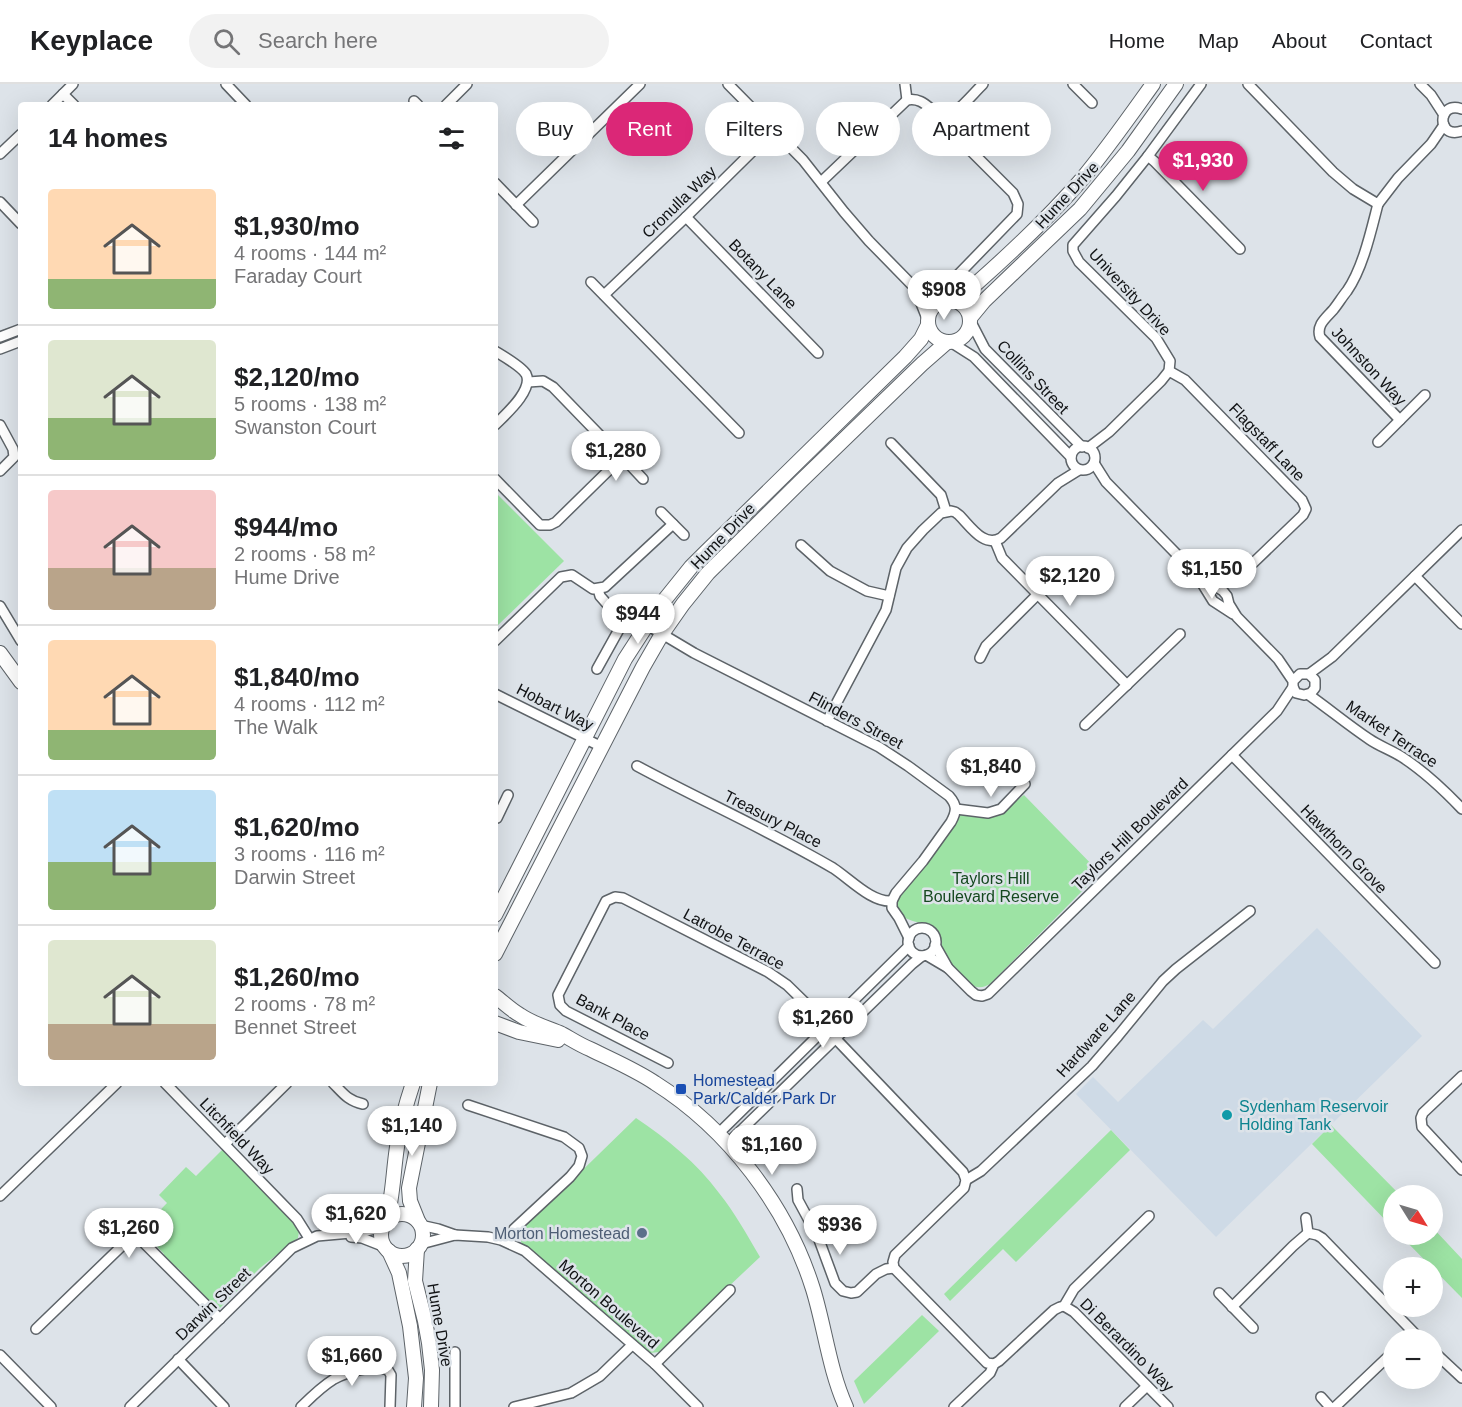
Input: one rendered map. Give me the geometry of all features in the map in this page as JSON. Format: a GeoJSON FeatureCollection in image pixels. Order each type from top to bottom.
{"type":"FeatureCollection","features":[{"type":"Feature","properties":{"kind":"street"},"geometry":{"type":"LineString","coordinates":[[55,102],[73,84]]}},
{"type":"Feature","properties":{"kind":"street"},"geometry":{"type":"LineString","coordinates":[[226,84],[243,102]]}},
{"type":"Feature","properties":{"kind":"street"},"geometry":{"type":"LineString","coordinates":[[449,102],[467,84]]}},
{"type":"Feature","properties":{"kind":"street"},"geometry":{"type":"LineString","coordinates":[[516,205],[640,84]]}},
{"type":"Feature","properties":{"kind":"street"},"geometry":{"type":"LineString","coordinates":[[728,84],[746,102]]}},
{"type":"Feature","properties":{"kind":"street"},"geometry":{"type":"LineString","coordinates":[[904,84],[907,100]]}},
{"type":"Feature","properties":{"kind":"street"},"geometry":{"type":"LineString","coordinates":[[964,102],[983,84]]}},
{"type":"Feature","properties":{"kind":"street"},"geometry":{"type":"LineString","coordinates":[[1073,84],[1092,103]]}},
{"type":"Feature","properties":{"kind":"street","name":"Hume Drive"},"geometry":{"type":"LineString","coordinates":[[946,301],[978,282],[1054,209],[1104,151],[1153,84]]}},
{"type":"Feature","properties":{"kind":"street","name":"Hume Drive"},"geometry":{"type":"LineString","coordinates":[[970,320],[984,301],[1080,209],[1128,151],[1176,84]]}},
{"type":"Feature","properties":{"kind":"street","name":"University Drive"},"geometry":{"type":"LineString","coordinates":[[1169,371],[1170,361],[1156,338],[1079,262],[1073,251],[1074,245],[1148,156],[1201,84]]}},
{"type":"Feature","properties":{"kind":"street"},"geometry":{"type":"LineString","coordinates":[[1248,84],[1333,172],[1353,189],[1378,204],[1398,178],[1431,144],[1456,130],[1456,110],[1431,95],[1420,84]]}},
{"type":"Feature","properties":{"kind":"street"},"geometry":{"type":"LineString","coordinates":[[63,94],[71,102]]}},
{"type":"Feature","properties":{"kind":"street"},"geometry":{"type":"LineString","coordinates":[[822,182],[907,100],[915,98],[923,102]]}},
{"type":"Feature","properties":{"kind":"street"},"geometry":{"type":"LineString","coordinates":[[0,154],[18,137]]}},
{"type":"Feature","properties":{"kind":"street","name":"Cronulla Way"},"geometry":{"type":"LineString","coordinates":[[604,295],[748,156]]}},
{"type":"Feature","properties":{"kind":"street"},"geometry":{"type":"LineString","coordinates":[[799,156],[869,241],[915,288],[964,306],[970,320],[969,330],[965,336],[949,343],[933,336],[915,288]]}},
{"type":"Feature","properties":{"kind":"street"},"geometry":{"type":"LineString","coordinates":[[953,280],[1017,214],[1018,204],[1012,193],[976,156]]}},
{"type":"Feature","properties":{"kind":"street"},"geometry":{"type":"LineString","coordinates":[[1148,156],[1240,249]]}},
{"type":"Feature","properties":{"kind":"street"},"geometry":{"type":"LineString","coordinates":[[498,186],[532,222]]}},
{"type":"Feature","properties":{"kind":"street","name":"Johnston Way"},"geometry":{"type":"LineString","coordinates":[[1378,204],[1369,240],[1352,283],[1324,319],[1318,333],[1400,420]]}},
{"type":"Feature","properties":{"kind":"street"},"geometry":{"type":"LineString","coordinates":[[2,208],[18,221]]}},
{"type":"Feature","properties":{"kind":"street","name":"Botany Lane"},"geometry":{"type":"LineString","coordinates":[[686,217],[818,353]]}},
{"type":"Feature","properties":{"kind":"street"},"geometry":{"type":"LineString","coordinates":[[591,282],[739,433]]}},
{"type":"Feature","properties":{"kind":"street"},"geometry":{"type":"LineString","coordinates":[[928,323],[934,307],[946,301]]}},
{"type":"Feature","properties":{"kind":"street","name":"Collins Street"},"geometry":{"type":"LineString","coordinates":[[970,320],[985,349],[1083,459]]}},
{"type":"Feature","properties":{"kind":"street","name":"Hume Drive"},"geometry":{"type":"LineString","coordinates":[[498,909],[625,659],[675,586],[705,553],[910,352],[921,339],[928,323]]}},
{"type":"Feature","properties":{"kind":"street"},"geometry":{"type":"LineString","coordinates":[[0,337],[18,329]]}},
{"type":"Feature","properties":{"kind":"street"},"geometry":{"type":"LineString","coordinates":[[0,349],[18,342]]}},
{"type":"Feature","properties":{"kind":"street","name":"Hume Drive"},"geometry":{"type":"LineString","coordinates":[[498,948],[643,667],[683,604],[708,573],[733,548],[922,364],[949,343]]}},
{"type":"Feature","properties":{"kind":"street","name":"Collins Street"},"geometry":{"type":"LineString","coordinates":[[949,343],[974,357],[1083,459],[1197,575],[1213,601],[1238,617],[1304,684]]}},
{"type":"Feature","properties":{"kind":"street"},"geometry":{"type":"LineString","coordinates":[[498,353],[521,369],[528,382],[521,398],[498,423]]}},
{"type":"Feature","properties":{"kind":"street"},"geometry":{"type":"LineString","coordinates":[[827,721],[886,610],[896,567],[907,548],[923,530],[946,511],[955,512],[990,542],[1002,538],[1169,371]]}},
{"type":"Feature","properties":{"kind":"street","name":"Flagstaff Lane"},"geometry":{"type":"LineString","coordinates":[[1169,371],[1185,380],[1302,500],[1306,509],[1303,515],[1250,566]]}},
{"type":"Feature","properties":{"kind":"street"},"geometry":{"type":"LineString","coordinates":[[498,482],[540,525],[550,525],[556,522],[614,464],[616,457],[613,449],[553,387],[543,381],[528,382]]}},
{"type":"Feature","properties":{"kind":"street","name":"Johnston Way"},"geometry":{"type":"LineString","coordinates":[[1378,442],[1425,395]]}},
{"type":"Feature","properties":{"kind":"street"},"geometry":{"type":"LineString","coordinates":[[0,425],[17,460],[0,471]]}},
{"type":"Feature","properties":{"kind":"street"},"geometry":{"type":"LineString","coordinates":[[891,443],[941,495],[946,511]]}},
{"type":"Feature","properties":{"kind":"street"},"geometry":{"type":"LineString","coordinates":[[616,457],[629,464],[643,479]]}},
{"type":"Feature","properties":{"kind":"street"},"geometry":{"type":"LineString","coordinates":[[661,512],[684,536]]}},
{"type":"Feature","properties":{"kind":"street"},"geometry":{"type":"LineString","coordinates":[[498,638],[561,577],[572,575],[593,589],[605,587],[673,524]]}},
{"type":"Feature","properties":{"kind":"street","name":"Taylors Hill Boulevard"},"geometry":{"type":"LineString","coordinates":[[935,945],[948,968],[975,995],[988,994],[1462,530]]}},
{"type":"Feature","properties":{"kind":"street"},"geometry":{"type":"LineString","coordinates":[[996,541],[1002,558],[1127,685]]}},
{"type":"Feature","properties":{"kind":"street"},"geometry":{"type":"LineString","coordinates":[[801,545],[830,571],[867,591],[889,596]]}},
{"type":"Feature","properties":{"kind":"street"},"geometry":{"type":"LineString","coordinates":[[1415,576],[1462,624]]}},
{"type":"Feature","properties":{"kind":"street"},"geometry":{"type":"LineString","coordinates":[[597,669],[622,624],[600,596],[598,589]]}},
{"type":"Feature","properties":{"kind":"street"},"geometry":{"type":"LineString","coordinates":[[980,658],[986,646],[1038,594]]}},
{"type":"Feature","properties":{"kind":"street"},"geometry":{"type":"LineString","coordinates":[[0,606],[18,637]]}},
{"type":"Feature","properties":{"kind":"street","name":"Flinders Street"},"geometry":{"type":"LineString","coordinates":[[647,625],[694,653],[879,747],[949,796],[956,808]]}},
{"type":"Feature","properties":{"kind":"street"},"geometry":{"type":"LineString","coordinates":[[1085,725],[1180,634]]}},
{"type":"Feature","properties":{"kind":"street"},"geometry":{"type":"LineString","coordinates":[[0,652],[18,678]]}},
{"type":"Feature","properties":{"kind":"street","name":"Market Terrace"},"geometry":{"type":"LineString","coordinates":[[1304,684],[1348,725],[1401,757],[1436,782],[1462,809]]}},
{"type":"Feature","properties":{"kind":"street","name":"Hobart Way"},"geometry":{"type":"LineString","coordinates":[[498,696],[602,747]]}},
{"type":"Feature","properties":{"kind":"street","name":"Hawthorn Grove"},"geometry":{"type":"LineString","coordinates":[[1232,755],[1435,963]]}},
{"type":"Feature","properties":{"kind":"street","name":"Treasury Place"},"geometry":{"type":"LineString","coordinates":[[637,766],[814,857],[846,876],[874,898],[886,902],[892,901]]}},
{"type":"Feature","properties":{"kind":"street"},"geometry":{"type":"LineString","coordinates":[[924,956],[914,953],[899,918],[892,908],[896,892],[951,822],[956,808],[988,813],[1001,809],[1025,784]]}},
{"type":"Feature","properties":{"kind":"street"},"geometry":{"type":"LineString","coordinates":[[499,804],[508,795]]}},
{"type":"Feature","properties":{"kind":"street","name":"Latrobe Terrace"},"geometry":{"type":"LineString","coordinates":[[615,897],[623,898],[768,972],[793,990],[828,1025]]}},
{"type":"Feature","properties":{"kind":"street","name":"Bank Place"},"geometry":{"type":"LineString","coordinates":[[615,897],[606,901],[558,995],[560,1005],[566,1011],[668,1063]]}},
{"type":"Feature","properties":{"kind":"street","name":"Hardware Lane"},"geometry":{"type":"LineString","coordinates":[[894,1268],[893,1262],[896,1256],[964,1188],[966,1180],[981,1171],[1092,1066],[1169,975],[1250,911]]}},
{"type":"Feature","properties":{"kind":"street"},"geometry":{"type":"LineString","coordinates":[[899,918],[917,930]]}},
{"type":"Feature","properties":{"kind":"street"},"geometry":{"type":"LineString","coordinates":[[921,929],[929,931],[935,937],[932,952],[912,964],[835,1038],[722,1139],[909,942],[914,931],[921,929]]}},
{"type":"Feature","properties":{"kind":"street","name":"Taylors Hill Boulevard"},"geometry":{"type":"LineString","coordinates":[[924,956],[948,968]]}},
{"type":"Feature","properties":{"kind":"street"},"geometry":{"type":"LineString","coordinates":[[498,998],[521,1016],[564,1035],[656,1083],[688,1107],[748,1168],[786,1224],[801,1257],[812,1287],[846,1407]]}},
{"type":"Feature","properties":{"kind":"street"},"geometry":{"type":"LineString","coordinates":[[498,1024],[519,1032],[589,1049]]}},
{"type":"Feature","properties":{"kind":"street"},"geometry":{"type":"LineString","coordinates":[[835,1038],[963,1172],[966,1180]]}},
{"type":"Feature","properties":{"kind":"street"},"geometry":{"type":"LineString","coordinates":[[1462,1076],[1423,1113],[1420,1123],[1462,1170]]}},
{"type":"Feature","properties":{"kind":"street"},"geometry":{"type":"LineString","coordinates":[[0,1196],[114,1086]]}},
{"type":"Feature","properties":{"kind":"street","name":"Litchfield Way"},"geometry":{"type":"LineString","coordinates":[[168,1086],[297,1219],[309,1238]]}},
{"type":"Feature","properties":{"kind":"street"},"geometry":{"type":"LineString","coordinates":[[225,1144],[284,1086]]}},
{"type":"Feature","properties":{"kind":"street"},"geometry":{"type":"LineString","coordinates":[[336,1086],[353,1102],[363,1104]]}},
{"type":"Feature","properties":{"kind":"street"},"geometry":{"type":"LineString","coordinates":[[412,1086],[397,1145],[392,1192],[381,1234],[387,1249],[400,1256],[412,1253],[423,1238],[410,1201],[409,1188],[429,1086]]}},
{"type":"Feature","properties":{"kind":"street"},"geometry":{"type":"LineString","coordinates":[[468,1105],[564,1137],[579,1148],[582,1156],[579,1166],[570,1177],[514,1229],[508,1243]]}},
{"type":"Feature","properties":{"kind":"street"},"geometry":{"type":"LineString","coordinates":[[797,1189],[798,1200],[818,1237],[835,1282],[843,1291],[857,1292],[876,1274],[894,1268],[987,1363],[994,1364]]}},
{"type":"Feature","properties":{"kind":"street"},"geometry":{"type":"LineString","coordinates":[[384,1224],[390,1218],[402,1214],[408,1215],[419,1223]]}},
{"type":"Feature","properties":{"kind":"street"},"geometry":{"type":"LineString","coordinates":[[954,1407],[990,1373],[994,1364],[1054,1310],[1064,1306],[1074,1289],[1149,1216]]}},
{"type":"Feature","properties":{"kind":"street"},"geometry":{"type":"LineString","coordinates":[[1306,1218],[1308,1233]]}},
{"type":"Feature","properties":{"kind":"street","name":"Morton Boulevard"},"geometry":{"type":"LineString","coordinates":[[419,1223],[455,1235],[501,1240],[525,1251],[655,1364],[698,1407]]}},
{"type":"Feature","properties":{"kind":"street","name":"Darwin Street"},"geometry":{"type":"LineString","coordinates":[[130,1407],[292,1248],[309,1238],[325,1234],[362,1232],[384,1224]]}},
{"type":"Feature","properties":{"kind":"street"},"geometry":{"type":"LineString","coordinates":[[1232,1307],[1308,1233]]}},
{"type":"Feature","properties":{"kind":"street"},"geometry":{"type":"LineString","coordinates":[[1308,1233],[1322,1238],[1411,1329]]}},
{"type":"Feature","properties":{"kind":"street","name":"Darwin Street"},"geometry":{"type":"LineString","coordinates":[[325,1234],[362,1238],[387,1249]]}},
{"type":"Feature","properties":{"kind":"street","name":"Morton Boulevard"},"geometry":{"type":"LineString","coordinates":[[419,1246],[455,1235]]}},
{"type":"Feature","properties":{"kind":"street"},"geometry":{"type":"LineString","coordinates":[[36,1329],[128,1240],[135,1237],[143,1242],[220,1319]]}},
{"type":"Feature","properties":{"kind":"street","name":"Hume Drive"},"geometry":{"type":"LineString","coordinates":[[419,1246],[415,1281],[429,1342],[432,1370],[431,1407]]}},
{"type":"Feature","properties":{"kind":"street","name":"Hume Drive"},"geometry":{"type":"LineString","coordinates":[[387,1249],[399,1273],[410,1326],[416,1378],[414,1407]]}},
{"type":"Feature","properties":{"kind":"street"},"geometry":{"type":"LineString","coordinates":[[655,1364],[730,1290]]}},
{"type":"Feature","properties":{"kind":"street"},"geometry":{"type":"LineString","coordinates":[[1219,1293],[1253,1328]]}},
{"type":"Feature","properties":{"kind":"street","name":"Di Berardino Way"},"geometry":{"type":"LineString","coordinates":[[1064,1306],[1074,1312],[1168,1407]]}},
{"type":"Feature","properties":{"kind":"street"},"geometry":{"type":"LineString","coordinates":[[514,1407],[571,1393],[600,1376],[633,1345]]}},
{"type":"Feature","properties":{"kind":"street"},"geometry":{"type":"LineString","coordinates":[[455,1352],[455,1407]]}},
{"type":"Feature","properties":{"kind":"street"},"geometry":{"type":"LineString","coordinates":[[0,1355],[51,1407]]}},
{"type":"Feature","properties":{"kind":"street"},"geometry":{"type":"LineString","coordinates":[[178,1359],[224,1407]]}},
{"type":"Feature","properties":{"kind":"street"},"geometry":{"type":"LineString","coordinates":[[1443,1360],[1462,1378]]}},
{"type":"Feature","properties":{"kind":"street"},"geometry":{"type":"LineString","coordinates":[[1335,1407],[1383,1361]]}},
{"type":"Feature","properties":{"kind":"street"},"geometry":{"type":"LineString","coordinates":[[301,1407],[335,1378],[376,1366],[388,1370],[391,1375],[390,1407]]}},
{"type":"Feature","properties":{"kind":"street"},"geometry":{"type":"LineString","coordinates":[[1125,1407],[1147,1386]]}},
{"type":"Feature","properties":{"kind":"street"},"geometry":{"type":"LineString","coordinates":[[1320,1397],[1330,1407]]}},
{"type":"Feature","properties":{"kind":"shaded area"},"geometry":{"type":"Polygon","coordinates":[[[1317,928],[1422,1036],[1216,1237],[1076,1094],[1093,1077],[1118,1102],[1203,1020],[1213,1029],[1317,928]]]}},
{"type":"Feature","properties":{"kind":"green space"},"geometry":{"type":"Polygon","coordinates":[[[498,495],[564,561],[498,625],[498,495]]]}},
{"type":"Feature","properties":{"kind":"green space","name":"Taylors Hill Boulevard Reserve"},"geometry":{"type":"Polygon","coordinates":[[[1024,795],[1100,873],[990,984],[977,987],[963,978],[949,962],[937,931],[925,924],[905,918],[897,908],[896,899],[961,814],[990,818],[1024,795]]]}},
{"type":"Feature","properties":{"kind":"green space"},"geometry":{"type":"Polygon","coordinates":[[[636,1118],[670,1143],[710,1182],[741,1224],[760,1257],[659,1352],[650,1353],[522,1244],[519,1236],[521,1230],[636,1118]]]}},
{"type":"Feature","properties":{"kind":"green space"},"geometry":{"type":"Polygon","coordinates":[[[1331,1125],[1390,1185],[1383,1185],[1383,1218],[1312,1144],[1331,1125]]]}},
{"type":"Feature","properties":{"kind":"green space"},"geometry":{"type":"Polygon","coordinates":[[[1111,1130],[1130,1150],[1016,1262],[1003,1249],[950,1301],[944,1294],[1111,1130]]]}},
{"type":"Feature","properties":{"kind":"green space"},"geometry":{"type":"Polygon","coordinates":[[[223,1149],[295,1220],[299,1231],[298,1238],[260,1268],[218,1310],[141,1230],[167,1203],[159,1195],[186,1167],[196,1176],[223,1149]]]}},
{"type":"Feature","properties":{"kind":"green space"},"geometry":{"type":"Polygon","coordinates":[[[1443,1239],[1462,1259],[1462,1298],[1443,1279],[1443,1257],[1422,1257],[1410,1245],[1443,1245],[1443,1239]]]}},
{"type":"Feature","properties":{"kind":"green space"},"geometry":{"type":"Polygon","coordinates":[[[922,1315],[939,1331],[864,1404],[854,1381],[922,1315]]]}},
{"type":"Feature","properties":{"kind":"place","name":"Homestead Park/Calder Park Dr"},"geometry":{"type":"Point","coordinates":[681,1089]}},
{"type":"Feature","properties":{"kind":"place","name":"Sydenham Reservoir Holding Tank"},"geometry":{"type":"Point","coordinates":[1227,1115]}},
{"type":"Feature","properties":{"kind":"place","name":"Morton Homestead"},"geometry":{"type":"Point","coordinates":[642,1233]}}]}
